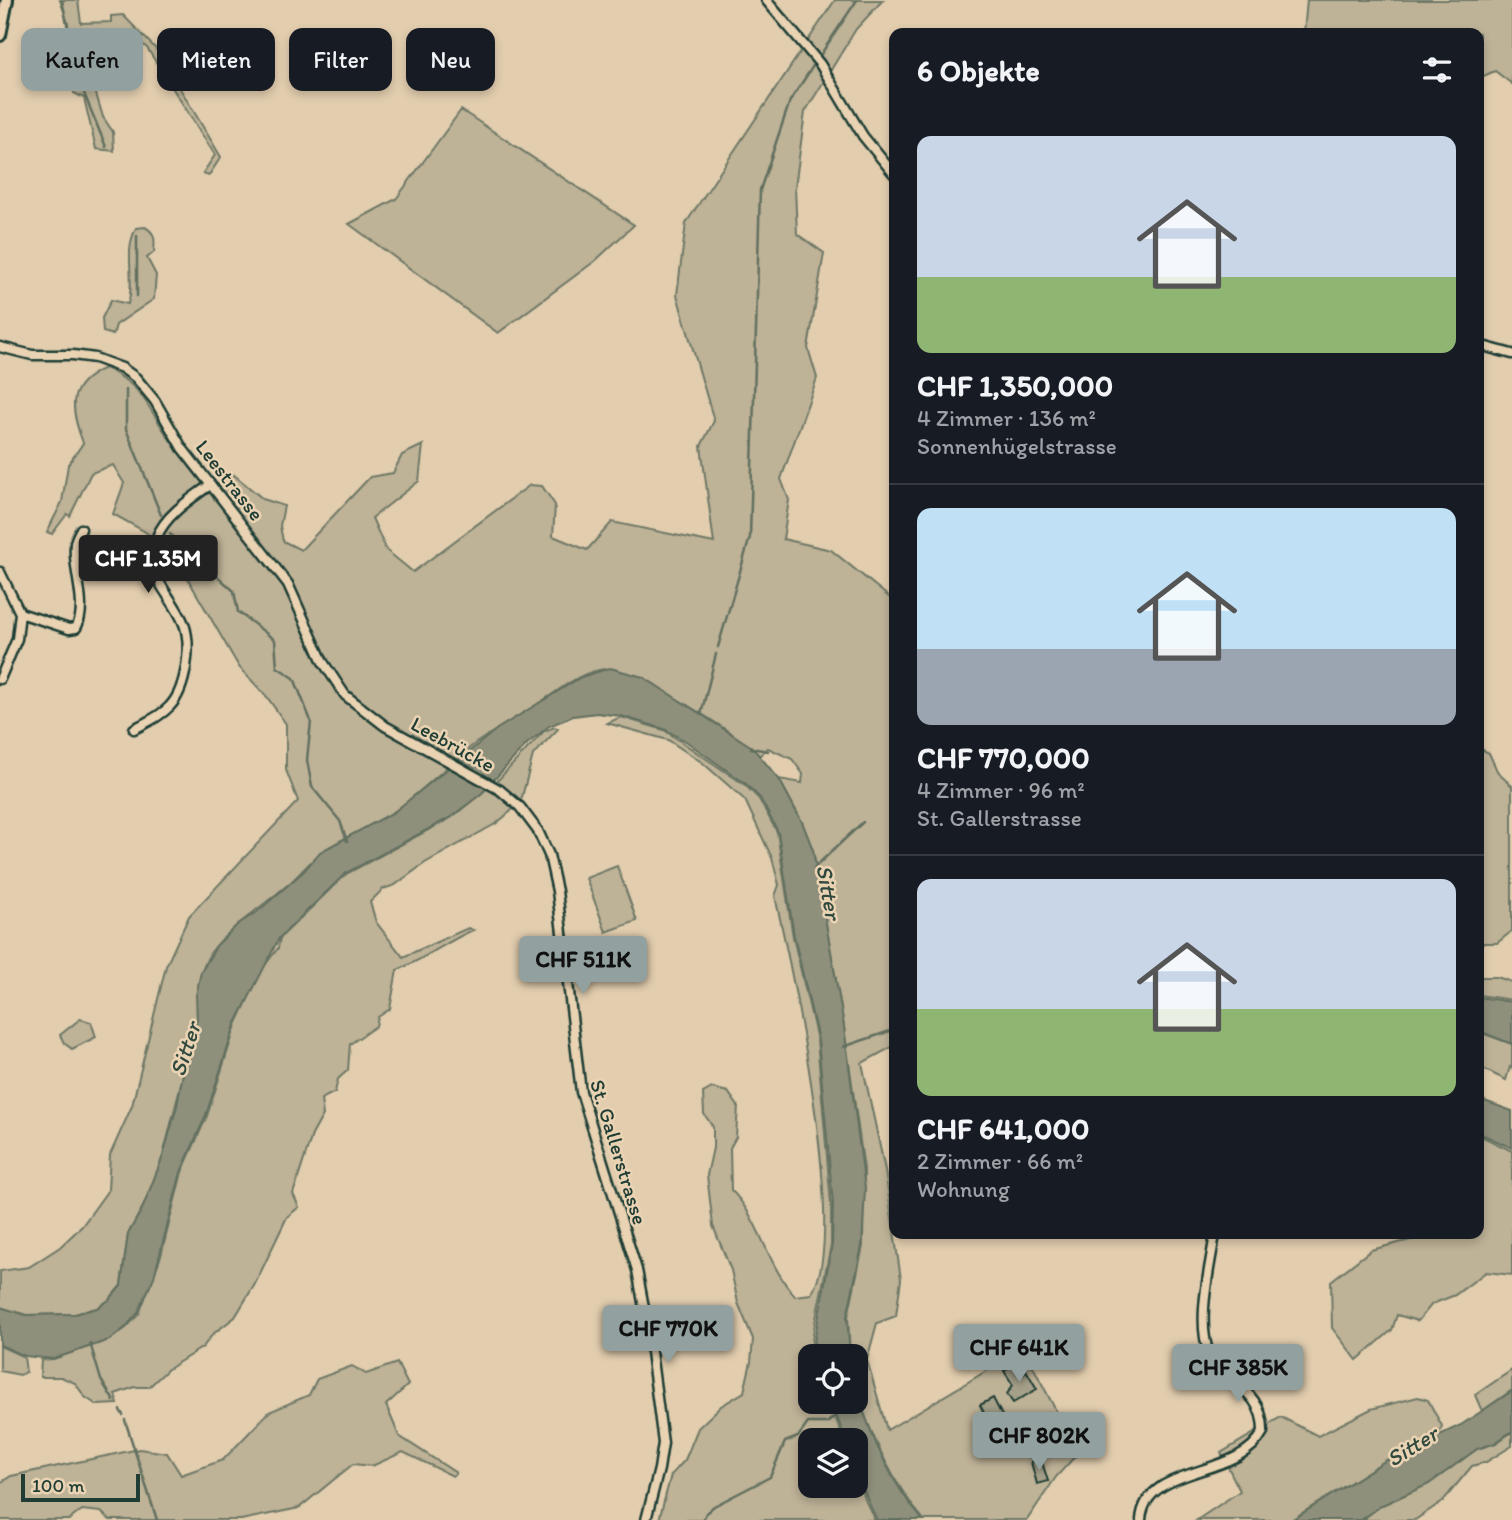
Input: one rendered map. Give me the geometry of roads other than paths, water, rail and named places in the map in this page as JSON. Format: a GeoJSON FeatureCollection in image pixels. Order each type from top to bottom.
{"type":"FeatureCollection","features":[{"type":"Feature","properties":{"kind":"main road"},"geometry":{"type":"LineString","coordinates":[[0,31],[7,0]]}},
{"type":"Feature","properties":{"kind":"street"},"geometry":{"type":"LineString","coordinates":[[765,0],[820,64],[863,136],[889,168]]}},
{"type":"Feature","properties":{"kind":"street"},"geometry":{"type":"LineString","coordinates":[[1484,346],[1512,354]]}},
{"type":"Feature","properties":{"kind":"street","name":"Leestrasse"},"geometry":{"type":"LineString","coordinates":[[0,347],[32,355],[86,356],[122,368],[146,388],[182,448],[288,584],[334,680],[355,705],[374,719]]}},
{"type":"Feature","properties":{"kind":"street"},"geometry":{"type":"LineString","coordinates":[[134,729],[158,717],[173,703],[181,687],[188,644],[183,621],[159,586],[154,569],[158,534],[178,509],[210,485]]}},
{"type":"Feature","properties":{"kind":"street"},"geometry":{"type":"LineString","coordinates":[[20,613],[69,629],[76,628],[80,601],[75,543],[80,528]]}},
{"type":"Feature","properties":{"kind":"street"},"geometry":{"type":"LineString","coordinates":[[0,572],[20,613],[17,639],[0,679]]}},
{"type":"Feature","properties":{"kind":"street","name":"Leebrücke"},"geometry":{"type":"LineString","coordinates":[[374,719],[490,784],[514,801]]}},
{"type":"Feature","properties":{"kind":"street","name":"St. Gallerstrasse"},"geometry":{"type":"LineString","coordinates":[[514,801],[538,831],[552,865],[580,1092],[637,1270],[645,1307],[663,1443],[646,1520]]}},
{"type":"Feature","properties":{"kind":"street"},"geometry":{"type":"LineString","coordinates":[[1141,1520],[1144,1503],[1157,1488],[1233,1459],[1263,1432],[1256,1404],[1245,1390],[1214,1362],[1206,1341],[1204,1312],[1213,1239]]}},
{"type":"Feature","properties":{"kind":"waterway"},"geometry":{"type":"LineString","coordinates":[[62,0],[71,43],[70,59],[106,147]]}},
{"type":"Feature","properties":{"kind":"waterway"},"geometry":{"type":"LineString","coordinates":[[819,57],[857,0]]}},
{"type":"Feature","properties":{"kind":"waterway"},"geometry":{"type":"LineString","coordinates":[[718,647],[750,537],[760,190],[790,101],[813,66]]}},
{"type":"Feature","properties":{"kind":"waterway"},"geometry":{"type":"LineString","coordinates":[[137,236],[137,296]]}},
{"type":"Feature","properties":{"kind":"waterway"},"geometry":{"type":"LineString","coordinates":[[126,389],[126,429],[161,515]]}},
{"type":"Feature","properties":{"kind":"waterway"},"geometry":{"type":"LineString","coordinates":[[170,534],[234,591],[238,612],[275,640],[277,667],[294,678],[311,721],[307,760],[312,787],[340,821],[347,841]]}},
{"type":"Feature","properties":{"kind":"waterway"},"geometry":{"type":"LineString","coordinates":[[701,715],[716,654]]}},
{"type":"Feature","properties":{"kind":"waterway"},"geometry":{"type":"LineString","coordinates":[[751,748],[768,751]]}},
{"type":"Feature","properties":{"kind":"waterway","name":"Sitter"},"geometry":{"type":"LineString","coordinates":[[814,868],[863,822]]}},
{"type":"Feature","properties":{"kind":"waterway"},"geometry":{"type":"LineString","coordinates":[[843,1047],[889,1031]]}},
{"type":"Feature","properties":{"kind":"waterway"},"geometry":{"type":"LineString","coordinates":[[90,1343],[101,1380],[114,1401]]}},
{"type":"Feature","properties":{"kind":"waterway"},"geometry":{"type":"LineString","coordinates":[[120,1410],[123,1415]]}},
{"type":"Feature","properties":{"kind":"waterway"},"geometry":{"type":"LineString","coordinates":[[703,1520],[714,1506],[770,1477],[785,1442],[798,1437],[808,1423],[827,1423],[836,1415]]}},
{"type":"Feature","properties":{"kind":"waterway"},"geometry":{"type":"LineString","coordinates":[[125,1420],[157,1520]]}}]}
